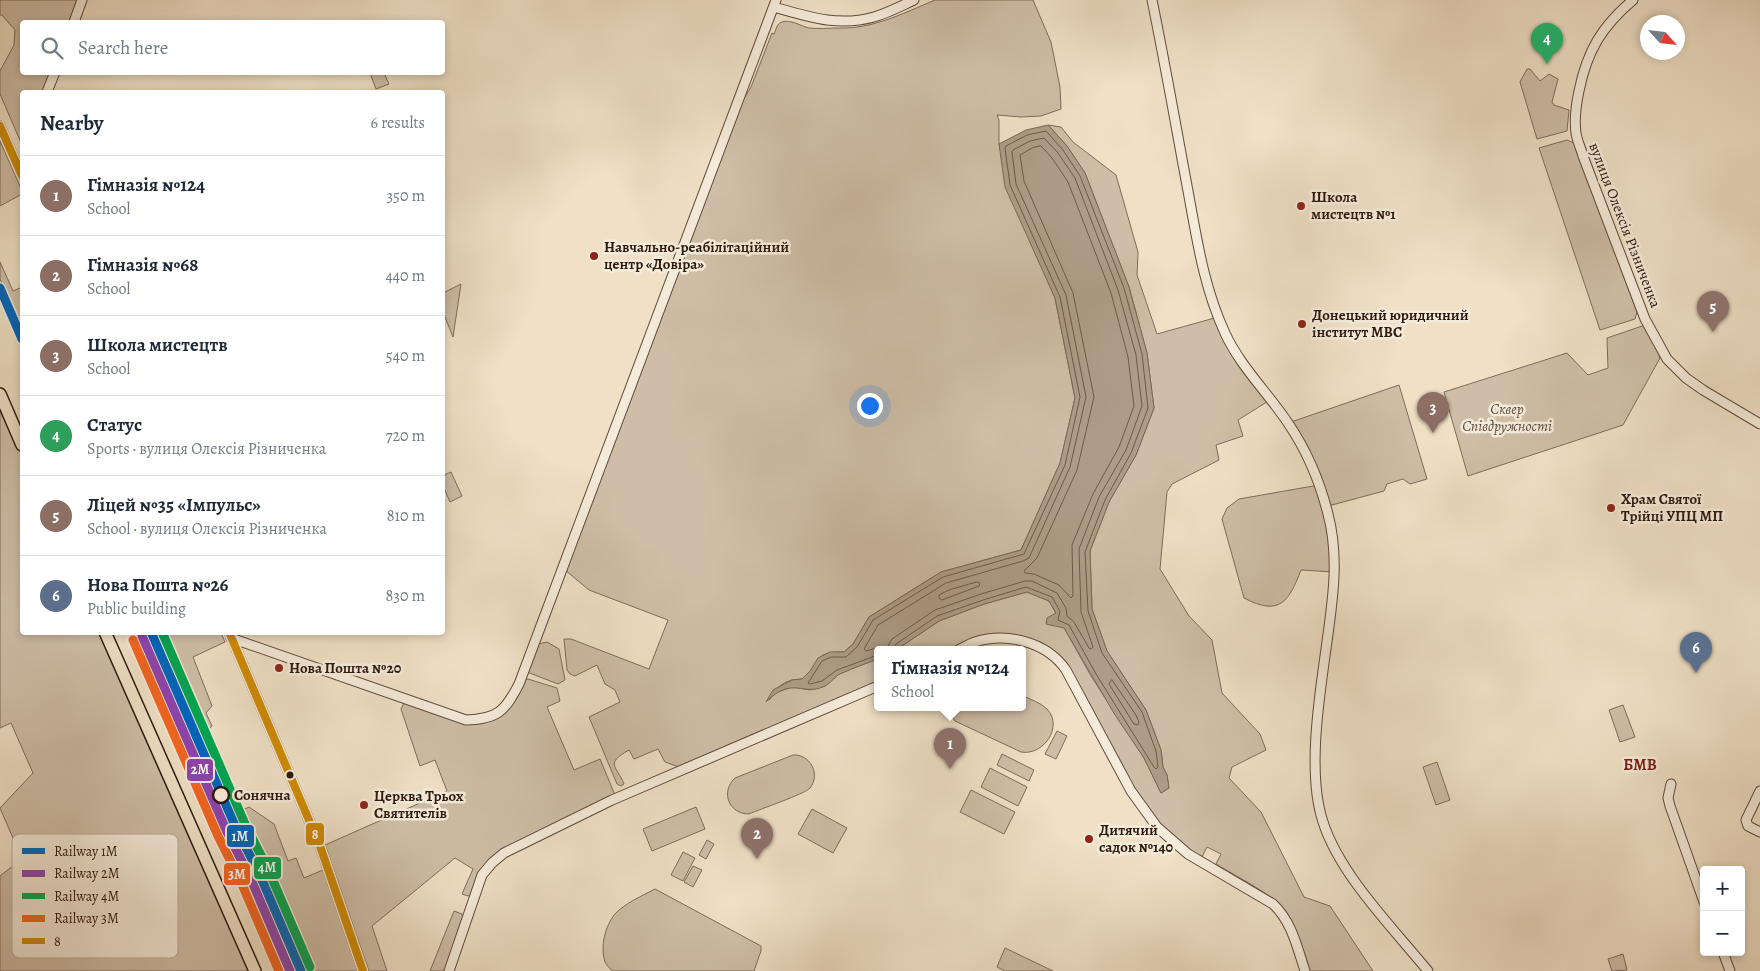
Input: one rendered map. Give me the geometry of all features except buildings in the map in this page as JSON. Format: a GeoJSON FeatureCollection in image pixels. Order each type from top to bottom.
{"type":"FeatureCollection","features":[{"type":"Feature","properties":{"kind":"main road"},"geometry":{"type":"LineString","coordinates":[[0,394],[20,440]]}},
{"type":"Feature","properties":{"kind":"main road"},"geometry":{"type":"LineString","coordinates":[[106,635],[255,971]]}},
{"type":"Feature","properties":{"kind":"street"},"geometry":{"type":"LineString","coordinates":[[75,20],[82,0]]}},
{"type":"Feature","properties":{"kind":"street"},"geometry":{"type":"LineString","coordinates":[[230,635],[466,720],[484,720],[491,717],[510,702],[519,684],[775,3],[821,20],[845,22],[876,16],[914,0]]}},
{"type":"Feature","properties":{"kind":"street"},"geometry":{"type":"LineString","coordinates":[[1152,0],[1204,278],[1222,326],[1234,350],[1288,423],[1307,455],[1314,469],[1328,515],[1333,541],[1334,572],[1320,696],[1315,782],[1322,821],[1333,846],[1348,872],[1428,971]]}},
{"type":"Feature","properties":{"kind":"street","name":"вулиця Олексія Різниченка"},"geometry":{"type":"LineString","coordinates":[[1633,0],[1609,22],[1597,38],[1588,56],[1576,108],[1576,133],[1645,319],[1667,359],[1686,378],[1703,390],[1760,424]]}},
{"type":"Feature","properties":{"kind":"street"},"geometry":{"type":"LineString","coordinates":[[48,90],[54,75]]}},
{"type":"Feature","properties":{"kind":"street"},"geometry":{"type":"LineString","coordinates":[[0,126],[20,171]]}},
{"type":"Feature","properties":{"kind":"street"},"geometry":{"type":"LineString","coordinates":[[17,163],[20,158]]}},
{"type":"Feature","properties":{"kind":"street"},"geometry":{"type":"LineString","coordinates":[[230,635],[320,846],[363,971]]}},
{"type":"Feature","properties":{"kind":"street"},"geometry":{"type":"LineString","coordinates":[[967,646],[990,639],[1016,639],[1036,645],[1054,656],[1066,670],[1132,791],[1156,826],[1188,854],[1273,904],[1289,924],[1305,971]]}},
{"type":"Feature","properties":{"kind":"street"},"geometry":{"type":"LineString","coordinates":[[449,971],[482,875],[504,853],[594,808],[874,688]]}},
{"type":"Feature","properties":{"kind":"street"},"geometry":{"type":"LineString","coordinates":[[1671,784],[1668,798],[1670,806],[1700,891]]}},
{"type":"Feature","properties":{"kind":"street"},"geometry":{"type":"LineString","coordinates":[[1760,791],[1746,818],[1748,826],[1760,832]]}},
{"type":"Feature","properties":{"kind":"street"},"geometry":{"type":"LineString","coordinates":[[1724,956],[1730,971]]}},
{"type":"Feature","properties":{"kind":"green space"},"geometry":{"type":"Polygon","coordinates":[[[0,0],[77,0],[70,20],[20,20],[20,75],[50,75],[44,90],[20,90],[20,140],[0,94],[0,71],[14,45],[15,30],[0,15],[0,0]]]}},
{"type":"Feature","properties":{"kind":"green space"},"geometry":{"type":"Polygon","coordinates":[[[935,0],[1033,0],[1051,42],[1060,87],[1061,109],[1041,116],[997,115],[999,120],[999,144],[1033,248],[1055,298],[1075,398],[1060,463],[1021,550],[941,572],[869,617],[853,644],[844,652],[833,652],[821,656],[810,673],[804,678],[788,681],[781,685],[769,700],[775,693],[792,687],[810,690],[825,686],[839,674],[874,660],[874,682],[679,767],[665,762],[658,749],[634,759],[629,750],[617,759],[614,766],[624,784],[621,786],[617,784],[589,717],[620,702],[615,690],[605,684],[597,665],[575,676],[570,674],[567,670],[564,639],[571,639],[649,669],[668,620],[589,590],[565,570],[740,105],[751,87],[772,33],[774,34],[778,25],[785,21],[809,28],[852,28],[900,15],[935,0]]]}},
{"type":"Feature","properties":{"kind":"green space"},"geometry":{"type":"Polygon","coordinates":[[[1527,69],[1530,69],[1540,81],[1549,74],[1558,79],[1552,102],[1554,105],[1569,110],[1567,131],[1537,139],[1520,82],[1527,69]]]}},
{"type":"Feature","properties":{"kind":"green space"},"geometry":{"type":"Polygon","coordinates":[[[371,75],[385,75],[389,84],[376,89],[371,75]]]}},
{"type":"Feature","properties":{"kind":"green space"},"geometry":{"type":"Polygon","coordinates":[[[1048,125],[1061,127],[1073,142],[1116,175],[1138,252],[1137,275],[1157,334],[1218,317],[1270,400],[1238,420],[1243,436],[1216,445],[1219,460],[1172,484],[1167,492],[1160,569],[1189,616],[1212,640],[1222,693],[1260,734],[1266,750],[1232,767],[1229,778],[1261,812],[1304,897],[1330,906],[1373,971],[1309,971],[1294,927],[1287,913],[1274,899],[1216,864],[1221,854],[1207,847],[1202,857],[1186,848],[1172,836],[1147,807],[1069,667],[1056,653],[1037,642],[975,639],[958,646],[902,646],[939,621],[984,604],[1027,592],[1049,601],[1091,676],[1144,758],[1161,793],[1169,788],[1167,775],[1163,767],[1161,750],[1146,710],[1107,651],[1092,609],[1090,551],[1109,502],[1136,455],[1154,408],[1147,353],[1129,287],[1085,173],[1067,146],[1048,125]]]}},
{"type":"Feature","properties":{"kind":"green space"},"geometry":{"type":"Polygon","coordinates":[[[1567,140],[1574,143],[1637,312],[1635,319],[1600,330],[1539,148],[1567,140]]]}},
{"type":"Feature","properties":{"kind":"green space"},"geometry":{"type":"Polygon","coordinates":[[[0,141],[20,186],[20,195],[0,206],[0,141]]]}},
{"type":"Feature","properties":{"kind":"green space"},"geometry":{"type":"Polygon","coordinates":[[[0,262],[13,291],[20,288],[20,325],[0,279],[0,262]]]}},
{"type":"Feature","properties":{"kind":"green space"},"geometry":{"type":"Polygon","coordinates":[[[461,284],[453,337],[445,317],[445,292],[461,284]]]}},
{"type":"Feature","properties":{"kind":"green space","name":"Сквер Співдружності"},"geometry":{"type":"Polygon","coordinates":[[[1648,324],[1660,358],[1623,425],[1468,476],[1444,392],[1567,353],[1588,375],[1608,368],[1607,338],[1648,324]]]}},
{"type":"Feature","properties":{"kind":"green space"},"geometry":{"type":"Polygon","coordinates":[[[1399,385],[1427,479],[1410,484],[1403,479],[1387,484],[1384,491],[1329,505],[1291,422],[1399,385]]]}},
{"type":"Feature","properties":{"kind":"green space"},"geometry":{"type":"Polygon","coordinates":[[[0,394],[20,440],[20,635],[106,635],[255,971],[0,971],[0,876],[12,867],[12,958],[178,958],[178,834],[12,834],[12,836],[0,808],[33,773],[11,723],[0,728],[0,394]]]}},
{"type":"Feature","properties":{"kind":"green space"},"geometry":{"type":"Polygon","coordinates":[[[451,472],[462,496],[450,502],[445,491],[445,475],[451,472]]]}},
{"type":"Feature","properties":{"kind":"green space"},"geometry":{"type":"Polygon","coordinates":[[[1319,485],[1328,515],[1334,572],[1301,570],[1287,597],[1282,603],[1275,606],[1256,604],[1244,598],[1222,519],[1227,508],[1239,499],[1319,485]]]}},
{"type":"Feature","properties":{"kind":"green space"},"geometry":{"type":"Polygon","coordinates":[[[157,635],[222,635],[225,642],[193,657],[212,706],[206,713],[212,726],[203,734],[157,635]]]}},
{"type":"Feature","properties":{"kind":"green space"},"geometry":{"type":"Polygon","coordinates":[[[547,642],[559,649],[565,680],[558,684],[527,672],[538,644],[547,642]]]}},
{"type":"Feature","properties":{"kind":"green space"},"geometry":{"type":"Polygon","coordinates":[[[528,679],[557,688],[560,701],[547,707],[574,770],[600,759],[615,795],[550,825],[502,851],[472,894],[468,896],[462,894],[473,869],[455,858],[372,926],[387,971],[369,971],[325,845],[447,791],[435,760],[420,766],[401,709],[405,701],[458,721],[488,722],[501,715],[513,701],[524,680],[528,679]]]}},
{"type":"Feature","properties":{"kind":"green space"},"geometry":{"type":"Polygon","coordinates":[[[1026,697],[1047,709],[1052,716],[1053,724],[1049,739],[1043,745],[1029,752],[1021,752],[955,721],[949,711],[1026,711],[1026,697]]]}},
{"type":"Feature","properties":{"kind":"green space"},"geometry":{"type":"Polygon","coordinates":[[[1623,705],[1635,737],[1620,742],[1609,710],[1623,705]]]}},
{"type":"Feature","properties":{"kind":"green space"},"geometry":{"type":"Polygon","coordinates":[[[1057,731],[1067,736],[1056,759],[1045,754],[1057,731]]]}},
{"type":"Feature","properties":{"kind":"green space"},"geometry":{"type":"Polygon","coordinates":[[[1002,754],[1034,770],[1029,781],[997,765],[1002,754]]]}},
{"type":"Feature","properties":{"kind":"green space"},"geometry":{"type":"Polygon","coordinates":[[[793,755],[804,758],[812,766],[814,777],[810,788],[791,798],[749,814],[742,813],[732,806],[729,801],[728,790],[735,778],[793,755]]]}},
{"type":"Feature","properties":{"kind":"green space"},"geometry":{"type":"Polygon","coordinates":[[[1437,762],[1450,800],[1436,805],[1423,767],[1437,762]]]}},
{"type":"Feature","properties":{"kind":"green space"},"geometry":{"type":"Polygon","coordinates":[[[990,768],[1027,787],[1018,806],[981,787],[990,768]]]}},
{"type":"Feature","properties":{"kind":"green space"},"geometry":{"type":"Polygon","coordinates":[[[971,790],[1015,812],[1004,834],[960,812],[971,790]]]}},
{"type":"Feature","properties":{"kind":"green space"},"geometry":{"type":"Polygon","coordinates":[[[249,807],[274,824],[288,861],[296,858],[304,878],[323,870],[358,971],[305,971],[237,813],[249,807]]]}},
{"type":"Feature","properties":{"kind":"green space"},"geometry":{"type":"Polygon","coordinates":[[[696,807],[705,829],[652,851],[643,829],[696,807]]]}},
{"type":"Feature","properties":{"kind":"green space"},"geometry":{"type":"Polygon","coordinates":[[[812,809],[847,828],[833,853],[798,834],[812,809]]]}},
{"type":"Feature","properties":{"kind":"green space"},"geometry":{"type":"Polygon","coordinates":[[[707,840],[714,844],[706,859],[699,855],[707,840]]]}},
{"type":"Feature","properties":{"kind":"green space"},"geometry":{"type":"Polygon","coordinates":[[[683,852],[695,858],[683,881],[671,875],[683,852]]]}},
{"type":"Feature","properties":{"kind":"green space"},"geometry":{"type":"Polygon","coordinates":[[[693,866],[702,870],[693,887],[684,882],[693,866]]]}},
{"type":"Feature","properties":{"kind":"green space"},"geometry":{"type":"Polygon","coordinates":[[[655,889],[761,946],[754,971],[612,971],[605,962],[603,950],[604,937],[611,919],[624,906],[655,889]]]}},
{"type":"Feature","properties":{"kind":"green space"},"geometry":{"type":"Polygon","coordinates":[[[454,911],[462,914],[463,919],[445,971],[430,971],[454,911]]]}},
{"type":"Feature","properties":{"kind":"green space"},"geometry":{"type":"Polygon","coordinates":[[[1005,948],[1053,971],[1005,971],[997,967],[1005,948]]]}},
{"type":"Feature","properties":{"kind":"green space"},"geometry":{"type":"Polygon","coordinates":[[[1623,954],[1627,970],[1612,971],[1608,959],[1623,954]]]}},
{"type":"Feature","properties":{"kind":"water"},"geometry":{"type":"Polygon","coordinates":[[[1048,125],[1067,146],[1085,173],[1129,287],[1147,353],[1154,408],[1136,455],[1109,502],[1090,551],[1092,609],[1107,651],[1146,710],[1161,750],[1163,767],[1167,775],[1169,788],[1161,793],[1144,758],[1115,715],[1064,628],[1046,624],[1047,618],[1056,613],[1049,601],[1027,592],[984,604],[939,621],[902,646],[874,646],[874,660],[836,676],[825,686],[817,689],[791,688],[775,694],[766,702],[773,690],[792,680],[802,679],[810,671],[818,658],[830,652],[844,652],[853,644],[869,617],[941,572],[1021,550],[1060,463],[1075,398],[1055,298],[1005,187],[999,144],[1026,130],[1048,125]]]}},
{"type":"Feature","properties":{"kind":"rail line","name":"1М"},"geometry":{"type":"LineString","coordinates":[[0,288],[20,334]]}},
{"type":"Feature","properties":{"kind":"rail line","name":"1М"},"geometry":{"type":"LineString","coordinates":[[152,635],[236,828],[259,873],[301,971]]}},
{"type":"Feature","properties":{"kind":"rail line","name":"4М"},"geometry":{"type":"LineString","coordinates":[[163,635],[245,824],[268,869],[310,967]]}},
{"type":"Feature","properties":{"kind":"rail line","name":"2М"},"geometry":{"type":"LineString","coordinates":[[142,636],[290,971]]}},
{"type":"Feature","properties":{"kind":"rail line","name":"3М"},"geometry":{"type":"LineString","coordinates":[[133,640],[279,971]]}},
{"type":"Feature","properties":{"kind":"transit line","name":"8"},"geometry":{"type":"LineString","coordinates":[[0,126],[20,171]]}},
{"type":"Feature","properties":{"kind":"transit line","name":"8"},"geometry":{"type":"LineString","coordinates":[[230,635],[320,846],[363,971]]}},
{"type":"Feature","properties":{"kind":"place","name":"Статус"},"geometry":{"type":"Point","coordinates":[1547,64]}},
{"type":"Feature","properties":{"kind":"place","name":"Школа мистецтв №1"},"geometry":{"type":"Point","coordinates":[1301,206]}},
{"type":"Feature","properties":{"kind":"place","name":"Навчально-реабілітаційний центр «Довіра»"},"geometry":{"type":"Point","coordinates":[594,256]}},
{"type":"Feature","properties":{"kind":"place","name":"Донецький юридичний інститут МВС"},"geometry":{"type":"Point","coordinates":[1302,324]}},
{"type":"Feature","properties":{"kind":"place","name":"Ліцей №35 «Імпульс»"},"geometry":{"type":"Point","coordinates":[1713,332]}},
{"type":"Feature","properties":{"kind":"place","name":"Школа мистецтв"},"geometry":{"type":"Point","coordinates":[1433,433]}},
{"type":"Feature","properties":{"kind":"place","name":"Храм Святої Трійці УПЦ МП"},"geometry":{"type":"Point","coordinates":[1611,508]}},
{"type":"Feature","properties":{"kind":"place","name":"Нова Пошта №20"},"geometry":{"type":"Point","coordinates":[279,668]}},
{"type":"Feature","properties":{"kind":"place","name":"Нова Пошта №26"},"geometry":{"type":"Point","coordinates":[1696,673]}},
{"type":"Feature","properties":{"kind":"place","name":"Гімназія №124"},"geometry":{"type":"Point","coordinates":[950,769]}},
{"type":"Feature","properties":{"kind":"place","name":"Сонячна"},"geometry":{"type":"Point","coordinates":[221,795]}},
{"type":"Feature","properties":{"kind":"place","name":"Церква Трьох Святителів"},"geometry":{"type":"Point","coordinates":[364,805]}},
{"type":"Feature","properties":{"kind":"place","name":"Дитячий садок №140"},"geometry":{"type":"Point","coordinates":[1089,839]}},
{"type":"Feature","properties":{"kind":"place","name":"Гімназія №68"},"geometry":{"type":"Point","coordinates":[757,859]}},
{"type":"Feature","properties":{"kind":"district","name":"БМВ"},"geometry":{"type":"Point","coordinates":[1640,764]}}]}
